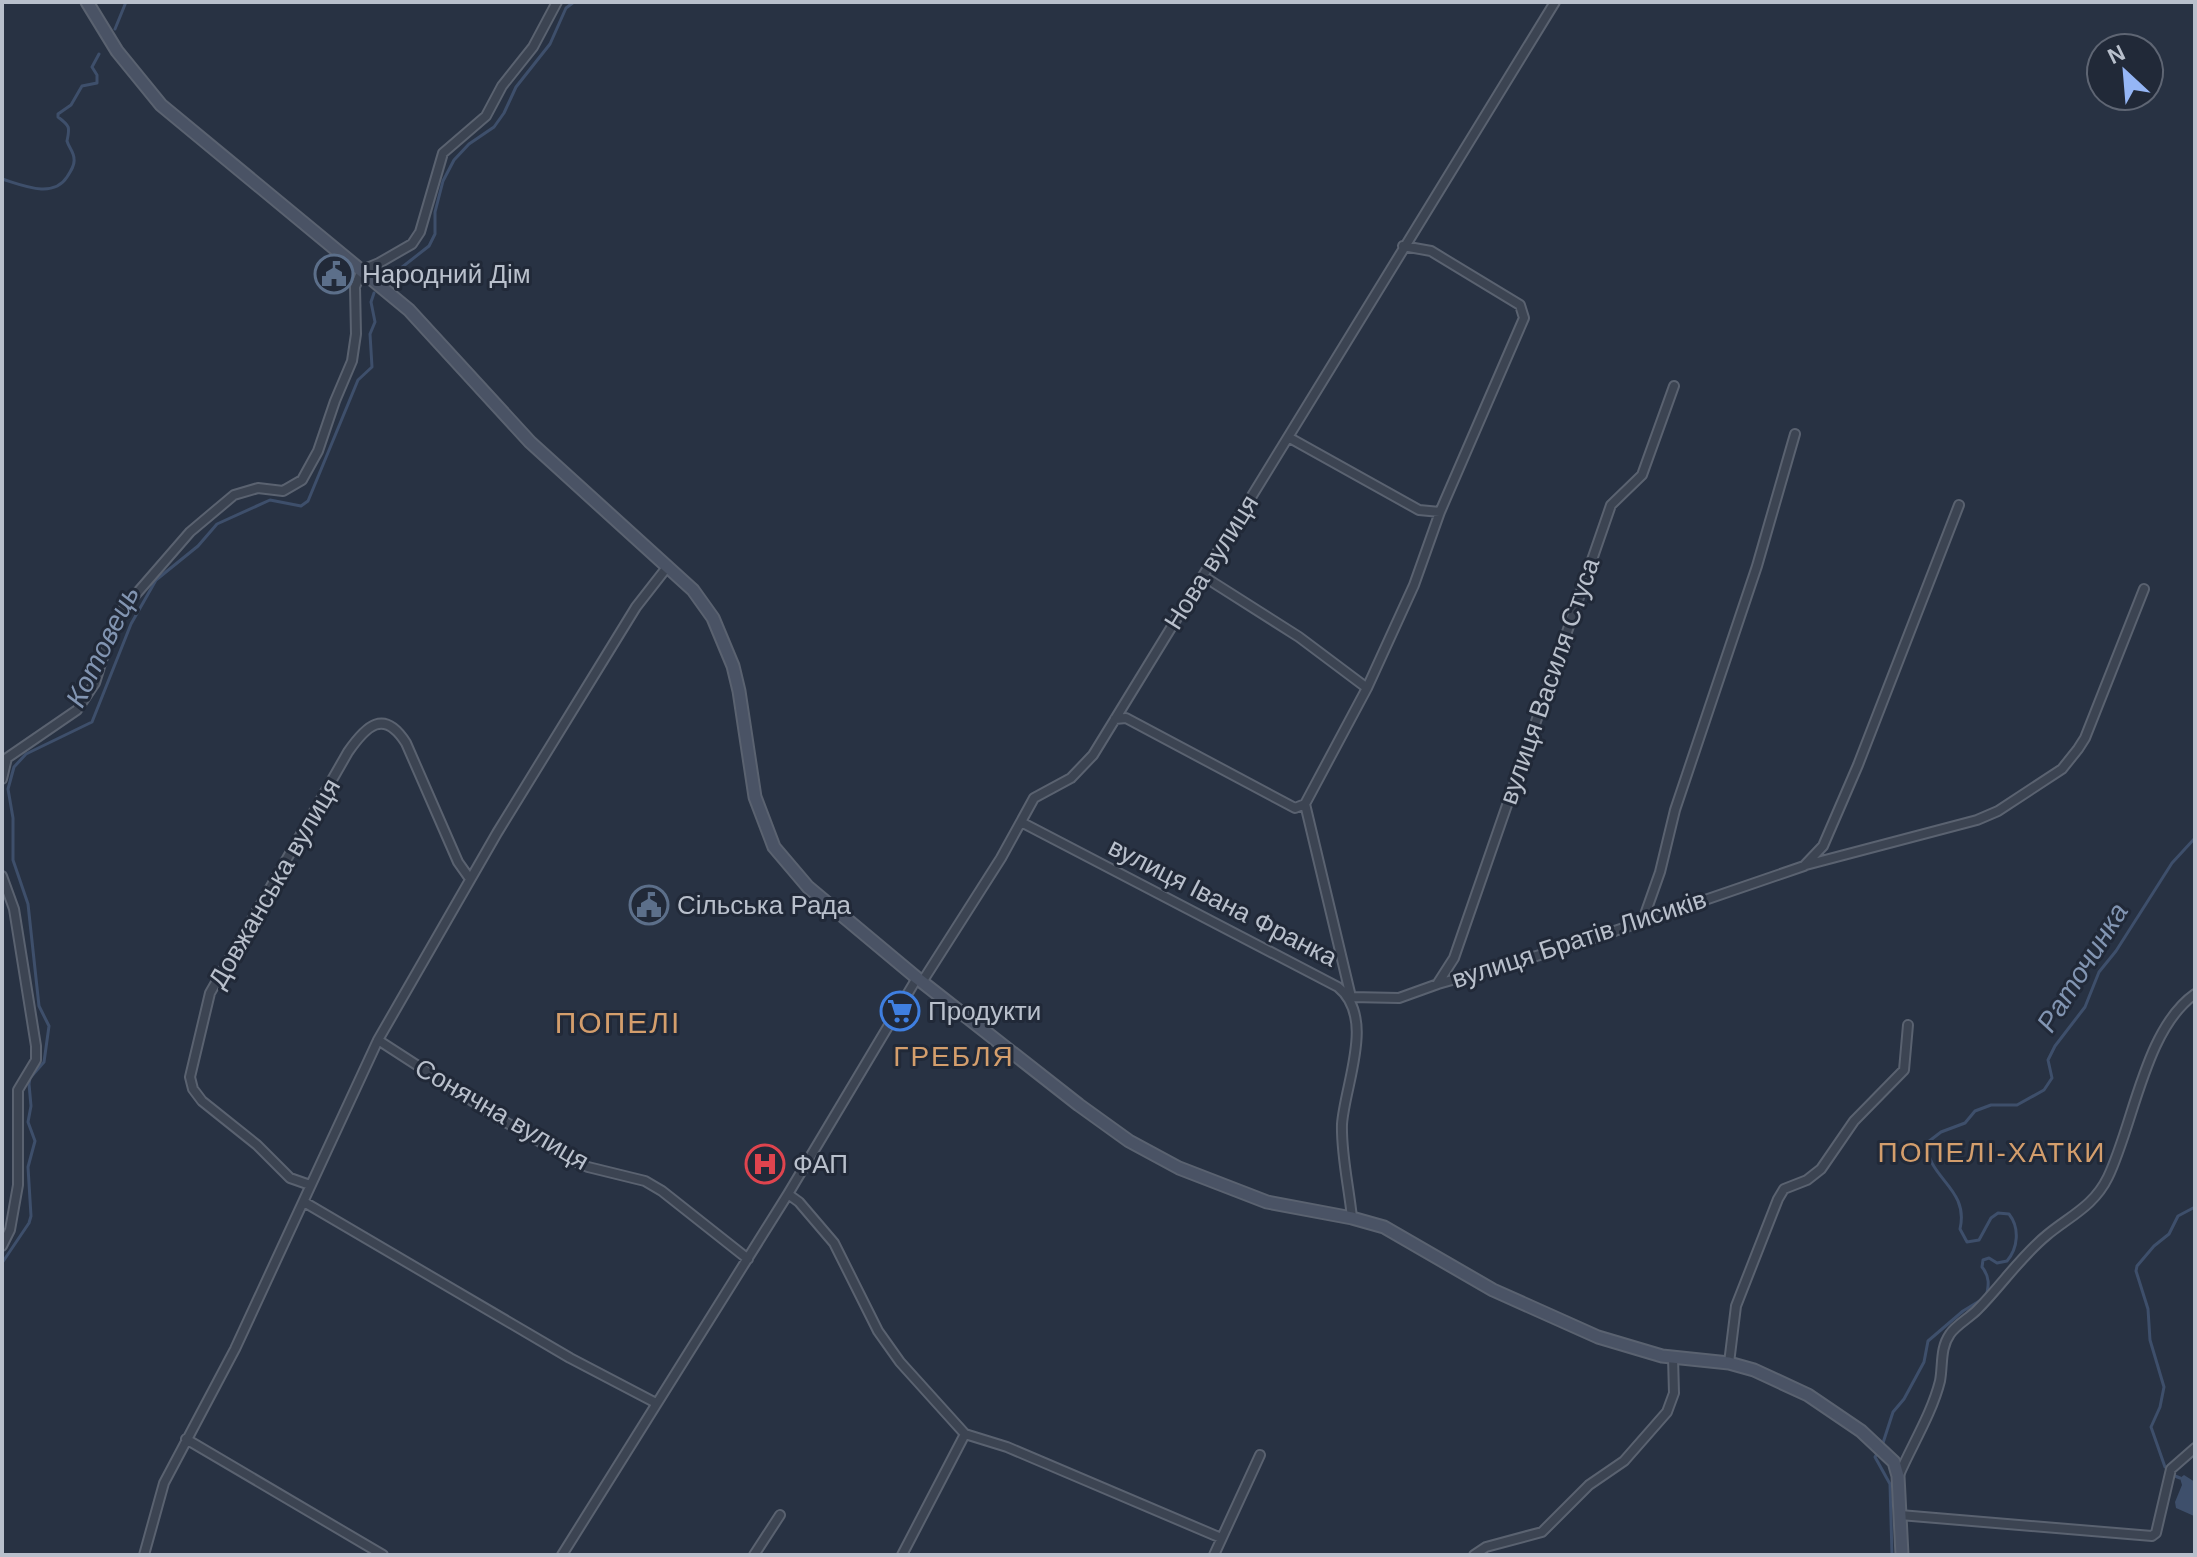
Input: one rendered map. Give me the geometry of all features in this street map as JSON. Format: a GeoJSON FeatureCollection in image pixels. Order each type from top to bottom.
{"type":"FeatureCollection","features":[{"type":"Feature","properties":{"kind":"main road"},"geometry":{"type":"LineString","coordinates":[[87,2],[117,51],[148,90],[201,140],[409,310],[530,442],[693,590],[713,618],[733,666],[755,797],[774,847],[808,887],[829,906],[1079,1105],[1159,1158],[1207,1181],[1267,1202],[1384,1227],[1523,1305],[1598,1337],[1673,1357],[1729,1363],[1779,1379],[1808,1395],[1870,1438],[1894,1462],[1898,1476],[1902,1555]]}},
{"type":"Feature","properties":{"kind":"street"},"geometry":{"type":"LineString","coordinates":[[2,779],[7,758],[77,710],[95,683],[118,618],[190,532],[234,495],[258,488],[283,491],[302,480],[318,451],[352,361],[356,334],[355,287],[362,270],[412,244],[420,232],[443,153],[486,116],[502,86],[533,47],[557,2]]}},
{"type":"Feature","properties":{"kind":"street","name":"Нова вулиця"},"geometry":{"type":"LineString","coordinates":[[920,980],[994,870],[1034,798],[1071,778],[1083,767],[1115,719],[1555,2]]}},
{"type":"Feature","properties":{"kind":"street"},"geometry":{"type":"LineString","coordinates":[[1351,997],[1305,804],[1367,688],[1414,585],[1440,512],[1524,318],[1520,305],[1431,251],[1403,246]]}},
{"type":"Feature","properties":{"kind":"street","name":"вулиця Василя Стуса"},"geometry":{"type":"LineString","coordinates":[[1438,984],[1454,958],[1611,505],[1642,475],[1674,386]]}},
{"type":"Feature","properties":{"kind":"street"},"geometry":{"type":"LineString","coordinates":[[1643,920],[1660,872],[1675,810],[1757,566],[1795,434]]}},
{"type":"Feature","properties":{"kind":"street"},"geometry":{"type":"LineString","coordinates":[[1288,437],[1419,510],[1440,512]]}},
{"type":"Feature","properties":{"kind":"street"},"geometry":{"type":"LineString","coordinates":[[1804,866],[1823,846],[1858,765],[1959,505]]}},
{"type":"Feature","properties":{"kind":"street"},"geometry":{"type":"LineString","coordinates":[[144,1555],[164,1483],[235,1349],[378,1040],[470,879],[636,607],[668,566]]}},
{"type":"Feature","properties":{"kind":"street"},"geometry":{"type":"LineString","coordinates":[[1203,576],[1299,637],[1367,688]]}},
{"type":"Feature","properties":{"kind":"street","name":"вулиця Братів Лисиків"},"geometry":{"type":"LineString","coordinates":[[1351,997],[1399,998],[1568,947],[1804,866],[1977,820],[1998,811],[2062,769],[2085,738],[2144,589]]}},
{"type":"Feature","properties":{"kind":"street"},"geometry":{"type":"LineString","coordinates":[[1115,719],[1126,718],[1306,815]]}},
{"type":"Feature","properties":{"kind":"street","name":"Довжанська вулиця"},"geometry":{"type":"LineString","coordinates":[[310,1185],[290,1178],[257,1145],[202,1101],[193,1089],[190,1077],[210,993],[348,752],[370,727],[379,723],[389,724],[398,730],[458,862],[470,879]]}},
{"type":"Feature","properties":{"kind":"street"},"geometry":{"type":"LineString","coordinates":[[1295,808],[1305,804]]}},
{"type":"Feature","properties":{"kind":"street","name":"вулиця Івана Франка"},"geometry":{"type":"LineString","coordinates":[[1021,822],[1338,987],[1351,997],[1356,1035],[1354,1066],[1342,1121],[1352,1218]]}},
{"type":"Feature","properties":{"kind":"street"},"geometry":{"type":"LineString","coordinates":[[2,876],[14,909],[36,1046],[36,1060],[18,1090],[18,1185],[10,1230],[2,1246]]}},
{"type":"Feature","properties":{"kind":"street"},"geometry":{"type":"LineString","coordinates":[[562,1555],[920,980]]}},
{"type":"Feature","properties":{"kind":"street"},"geometry":{"type":"LineString","coordinates":[[1898,1476],[1940,1381],[1942,1354],[1950,1334],[2047,1235],[2097,1197],[2112,1166],[2143,1077],[2169,1021],[2177,1009],[2195,994]]}},
{"type":"Feature","properties":{"kind":"street"},"geometry":{"type":"LineString","coordinates":[[1729,1363],[1736,1306],[1778,1199],[1784,1189],[1807,1180],[1821,1169],[1854,1121],[1904,1070],[1908,1025]]}},
{"type":"Feature","properties":{"kind":"street","name":"Сонячна вулиця"},"geometry":{"type":"LineString","coordinates":[[378,1040],[500,1119],[574,1161],[645,1181],[662,1191],[748,1259]]}},
{"type":"Feature","properties":{"kind":"street"},"geometry":{"type":"LineString","coordinates":[[788,1194],[799,1202],[834,1243],[878,1331],[900,1362],[965,1434],[1007,1447],[1221,1538]]}},
{"type":"Feature","properties":{"kind":"street"},"geometry":{"type":"LineString","coordinates":[[304,1202],[570,1358],[656,1403]]}},
{"type":"Feature","properties":{"kind":"street"},"geometry":{"type":"LineString","coordinates":[[1474,1555],[1486,1547],[1542,1532],[1589,1485],[1624,1461],[1667,1412],[1674,1393],[1673,1357]]}},
{"type":"Feature","properties":{"kind":"street"},"geometry":{"type":"LineString","coordinates":[[902,1555],[965,1434]]}},
{"type":"Feature","properties":{"kind":"street"},"geometry":{"type":"LineString","coordinates":[[186,1439],[383,1555]]}},
{"type":"Feature","properties":{"kind":"street"},"geometry":{"type":"LineString","coordinates":[[1900,1515],[2152,1536],[2159,1521],[2171,1469],[2195,1448]]}},
{"type":"Feature","properties":{"kind":"street"},"geometry":{"type":"LineString","coordinates":[[1214,1555],[1260,1455]]}},
{"type":"Feature","properties":{"kind":"street"},"geometry":{"type":"LineString","coordinates":[[754,1555],[780,1515]]}},
{"type":"Feature","properties":{"kind":"water"},"geometry":{"type":"Polygon","coordinates":[[[2184,1475],[2195,1482],[2194,1516],[2176,1508],[2175,1502],[2182,1485],[2180,1478],[2184,1475]]]}},
{"type":"Feature","properties":{"kind":"waterway"},"geometry":{"type":"LineString","coordinates":[[115,29],[126,2]]}},
{"type":"Feature","properties":{"kind":"waterway","name":"Котовець"},"geometry":{"type":"LineString","coordinates":[[392,275],[429,246],[435,234],[435,212],[443,181],[454,160],[469,144],[494,127],[516,87],[550,44],[566,8],[574,2]]}},
{"type":"Feature","properties":{"kind":"waterway"},"geometry":{"type":"LineString","coordinates":[[2,179],[46,189],[61,184],[67,177],[74,157],[67,141],[68,127],[58,114],[71,105],[82,86],[97,83],[92,67],[99,54]]}},
{"type":"Feature","properties":{"kind":"waterway","name":"Котовець"},"geometry":{"type":"LineString","coordinates":[[2,1263],[31,1216],[28,1167],[35,1141],[28,1122],[31,1106],[29,1084],[30,1078],[44,1062],[49,1026],[39,1006],[28,904],[13,860],[13,818],[8,789],[14,767],[26,754],[92,722],[131,624],[156,580],[198,546],[217,524],[270,500],[301,506],[308,501],[358,380],[372,367],[370,334],[375,322],[371,302],[374,293]]}},
{"type":"Feature","properties":{"kind":"waterway","name":"Раточинка"},"geometry":{"type":"LineString","coordinates":[[1882,1446],[1893,1412],[1904,1399],[1924,1362],[1928,1341],[1963,1311],[1986,1297],[1988,1281],[1982,1267],[1983,1260],[1989,1258],[1997,1263],[2007,1261],[2015,1244],[2013,1220],[2009,1214],[1998,1213],[1991,1218],[1979,1240],[1967,1242],[1960,1229],[1959,1203],[1933,1164],[1928,1142],[1941,1132],[1965,1123],[1975,1111],[1991,1105],[2017,1105],[2044,1090],[2052,1078],[2048,1060],[2085,1007],[2099,972],[2116,951],[2172,863],[2195,838]]}},
{"type":"Feature","properties":{"kind":"waterway"},"geometry":{"type":"LineString","coordinates":[[2165,1467],[2151,1427],[2164,1387],[2150,1340],[2148,1309],[2136,1271],[2154,1246],[2169,1234],[2178,1216],[2195,1207]]}},
{"type":"Feature","properties":{"kind":"waterway","name":"Раточинка"},"geometry":{"type":"LineString","coordinates":[[1878,1452],[1875,1457],[1890,1484],[1892,1555]]}},
{"type":"Feature","properties":{"kind":"waterway"},"geometry":{"type":"LineString","coordinates":[[2175,1476],[2180,1478]]}},
{"type":"Feature","properties":{"kind":"place","name":"Народний Дім"},"geometry":{"type":"Point","coordinates":[334,274]}},
{"type":"Feature","properties":{"kind":"place","name":"Сільська Рада"},"geometry":{"type":"Point","coordinates":[649,905]}},
{"type":"Feature","properties":{"kind":"place","name":"Продукти"},"geometry":{"type":"Point","coordinates":[900,1011]}},
{"type":"Feature","properties":{"kind":"place","name":"ФАП"},"geometry":{"type":"Point","coordinates":[765,1164]}},
{"type":"Feature","properties":{"kind":"district","name":"ПОПЕЛІ"},"geometry":{"type":"Point","coordinates":[618,1023]}},
{"type":"Feature","properties":{"kind":"district","name":"ГРЕБЛЯ"},"geometry":{"type":"Point","coordinates":[954,1056]}},
{"type":"Feature","properties":{"kind":"district","name":"ПОПЕЛІ-ХАТКИ"},"geometry":{"type":"Point","coordinates":[1992,1152]}}]}
